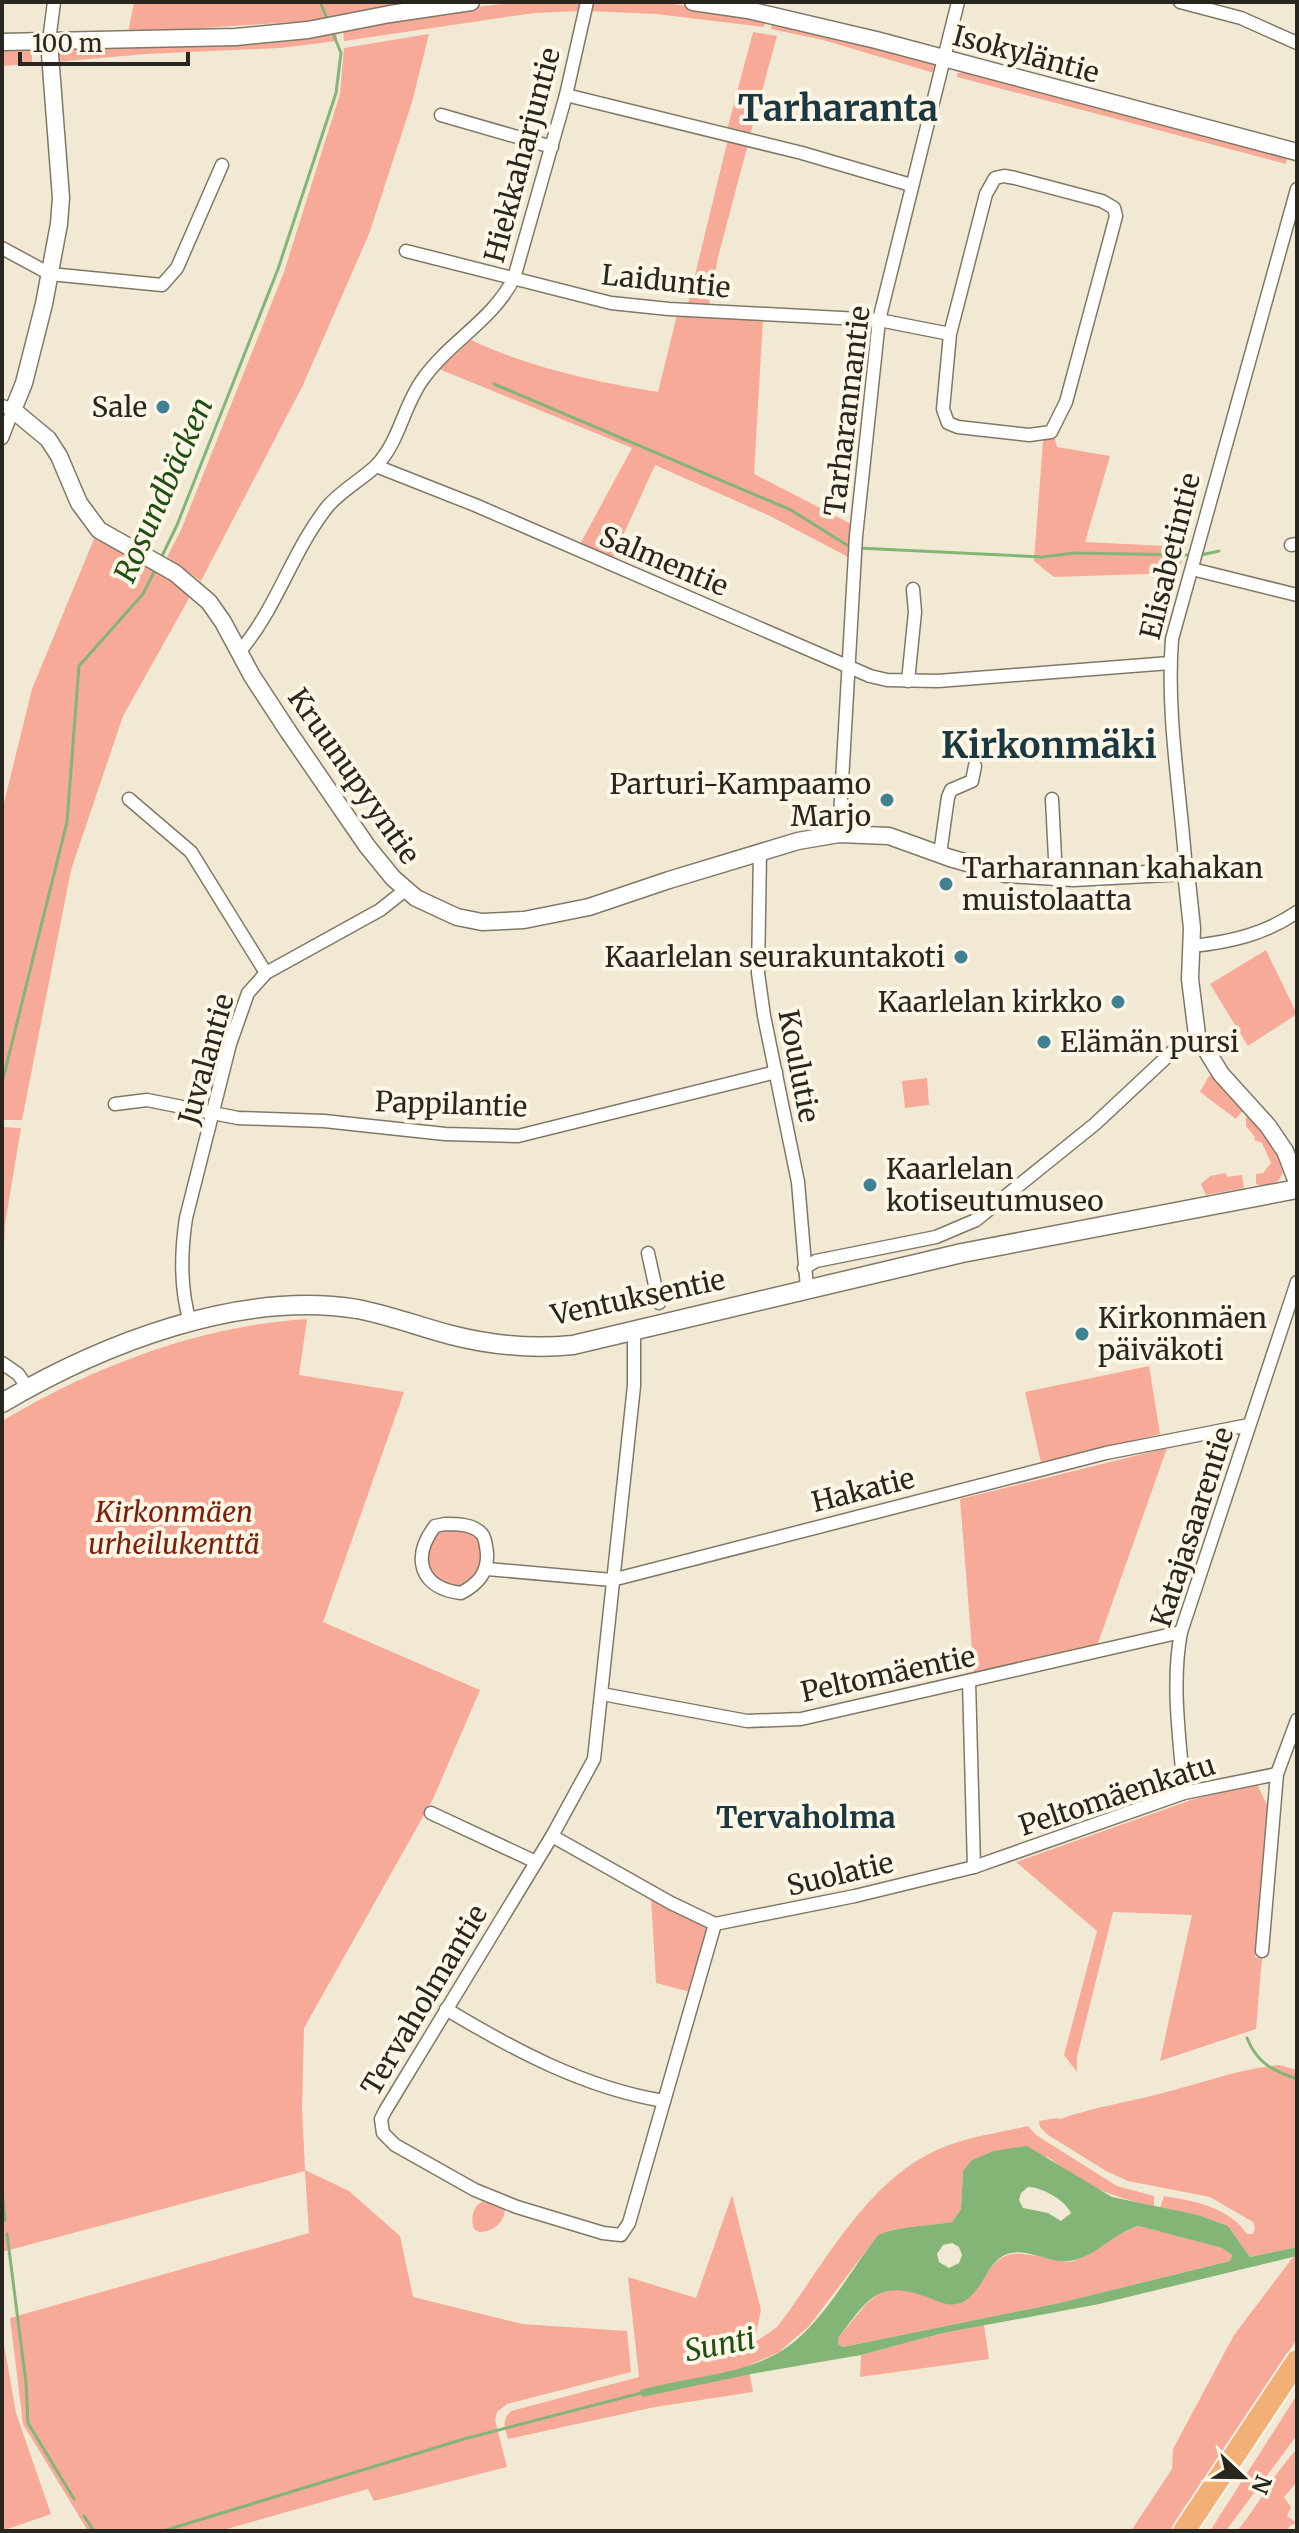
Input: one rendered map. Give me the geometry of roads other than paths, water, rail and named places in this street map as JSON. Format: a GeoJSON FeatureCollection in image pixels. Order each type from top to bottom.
{"type":"FeatureCollection","features":[{"type":"Feature","properties":{"kind":"highway"},"geometry":{"type":"LineString","coordinates":[[1184,2531],[1297,2361]]}},
{"type":"Feature","properties":{"kind":"highway"},"geometry":{"type":"LineString","coordinates":[[1201,2531],[1297,2378]]}},
{"type":"Feature","properties":{"kind":"main road","name":"Ventuksentie"},"geometry":{"type":"LineString","coordinates":[[2,1403],[101,1354],[190,1322],[272,1307],[358,1310],[473,1340],[554,1347],[573,1345],[962,1253],[1297,1189]]}},
{"type":"Feature","properties":{"kind":"street"},"geometry":{"type":"LineString","coordinates":[[2,438],[8,408],[24,383],[55,255],[61,198],[49,41],[54,2]]}},
{"type":"Feature","properties":{"kind":"street"},"geometry":{"type":"LineString","coordinates":[[2,42],[236,37],[308,30],[471,2]]}},
{"type":"Feature","properties":{"kind":"street","name":"Hiekkaharjuntie"},"geometry":{"type":"LineString","coordinates":[[376,466],[391,445],[424,377],[485,319],[514,278],[566,95],[587,2]]}},
{"type":"Feature","properties":{"kind":"street","name":"Isokyläntie"},"geometry":{"type":"LineString","coordinates":[[693,2],[780,17],[1297,152]]}},
{"type":"Feature","properties":{"kind":"street","name":"Tarharannantie"},"geometry":{"type":"LineString","coordinates":[[839,834],[855,549],[879,320],[958,2]]}},
{"type":"Feature","properties":{"kind":"street"},"geometry":{"type":"LineString","coordinates":[[1180,2],[1241,18],[1297,43]]}},
{"type":"Feature","properties":{"kind":"street"},"geometry":{"type":"LineString","coordinates":[[566,95],[802,153],[911,185]]}},
{"type":"Feature","properties":{"kind":"street"},"geometry":{"type":"LineString","coordinates":[[441,115],[552,147]]}},
{"type":"Feature","properties":{"kind":"street"},"geometry":{"type":"LineString","coordinates":[[2,248],[50,274],[162,285],[177,268],[222,165]]}},
{"type":"Feature","properties":{"kind":"street"},"geometry":{"type":"LineString","coordinates":[[995,178],[1015,178],[1102,201],[1114,208],[1116,216],[1066,402],[1051,432],[1029,435],[958,427],[948,423],[943,409],[950,334],[986,194],[995,178]]}},
{"type":"Feature","properties":{"kind":"street","name":"Elisabetintie"},"geometry":{"type":"LineString","coordinates":[[1197,1035],[1190,979],[1192,946],[1170,663],[1172,639],[1297,189]]}},
{"type":"Feature","properties":{"kind":"street","name":"Laiduntie"},"geometry":{"type":"LineString","coordinates":[[406,251],[611,303],[879,320],[950,334]]}},
{"type":"Feature","properties":{"kind":"street","name":"Kruunupyyntie"},"geometry":{"type":"LineString","coordinates":[[8,408],[48,439],[59,456],[79,503],[99,530],[167,568],[209,602],[252,676],[367,846],[404,891],[429,906],[457,917],[482,922],[524,920],[589,907],[760,852],[839,834],[889,836],[1006,874],[1056,878],[1186,872]]}},
{"type":"Feature","properties":{"kind":"street"},"geometry":{"type":"LineString","coordinates":[[240,651],[255,634],[320,518],[337,497],[376,466]]}},
{"type":"Feature","properties":{"kind":"street","name":"Salmentie"},"geometry":{"type":"LineString","coordinates":[[376,466],[475,505],[870,676],[908,681],[1170,663]]}},
{"type":"Feature","properties":{"kind":"street"},"geometry":{"type":"LineString","coordinates":[[1195,560],[1297,595]]}},
{"type":"Feature","properties":{"kind":"street"},"geometry":{"type":"LineString","coordinates":[[908,681],[915,612],[913,589]]}},
{"type":"Feature","properties":{"kind":"street"},"geometry":{"type":"LineString","coordinates":[[940,854],[948,797],[951,790],[972,781],[975,766]]}},
{"type":"Feature","properties":{"kind":"street"},"geometry":{"type":"LineString","coordinates":[[129,799],[191,852],[266,973]]}},
{"type":"Feature","properties":{"kind":"street"},"geometry":{"type":"LineString","coordinates":[[1052,799],[1056,878]]}},
{"type":"Feature","properties":{"kind":"street","name":"Koulutie"},"geometry":{"type":"LineString","coordinates":[[760,852],[758,973],[798,1182],[807,1288]]}},
{"type":"Feature","properties":{"kind":"street","name":"Juvalantie"},"geometry":{"type":"LineString","coordinates":[[190,1322],[183,1278],[183,1238],[230,1044],[243,1006],[255,983],[266,973],[380,910],[404,891]]}},
{"type":"Feature","properties":{"kind":"street"},"geometry":{"type":"LineString","coordinates":[[1192,946],[1240,939],[1277,926],[1297,912]]}},
{"type":"Feature","properties":{"kind":"street"},"geometry":{"type":"LineString","coordinates":[[804,1268],[816,1261],[936,1237],[976,1220],[1095,1124],[1172,1052],[1197,1035],[1221,1074],[1268,1126],[1285,1151],[1297,1182]]}},
{"type":"Feature","properties":{"kind":"street","name":"Pappilantie"},"geometry":{"type":"LineString","coordinates":[[115,1104],[161,1101],[238,1118],[324,1121],[445,1134],[518,1136],[776,1072]]}},
{"type":"Feature","properties":{"kind":"street"},"geometry":{"type":"LineString","coordinates":[[648,1253],[659,1303]]}},
{"type":"Feature","properties":{"kind":"street","name":"Katajasaarentie"},"geometry":{"type":"LineString","coordinates":[[1184,1793],[1176,1690],[1181,1632],[1297,1282]]}},
{"type":"Feature","properties":{"kind":"street","name":"Tervaholmantie"},"geometry":{"type":"LineString","coordinates":[[634,1331],[634,1386],[594,1759],[552,1836],[385,2111],[381,2119],[383,2133],[395,2145],[475,2190],[517,2207],[603,2233],[621,2235],[629,2223],[715,1924]]}},
{"type":"Feature","properties":{"kind":"street"},"geometry":{"type":"LineString","coordinates":[[2,1363],[18,1374],[28,1388]]}},
{"type":"Feature","properties":{"kind":"street","name":"Hakatie"},"geometry":{"type":"LineString","coordinates":[[487,1569],[612,1580],[1106,1453],[1249,1425]]}},
{"type":"Feature","properties":{"kind":"street"},"geometry":{"type":"LineString","coordinates":[[435,1526],[472,1527],[483,1534],[487,1569],[461,1593],[448,1592],[430,1582],[422,1567],[427,1536],[435,1526]]}},
{"type":"Feature","properties":{"kind":"street","name":"Peltomäentie"},"geometry":{"type":"LineString","coordinates":[[602,1694],[759,1722],[801,1719],[1181,1632]]}},
{"type":"Feature","properties":{"kind":"street"},"geometry":{"type":"LineString","coordinates":[[969,1681],[974,1867]]}},
{"type":"Feature","properties":{"kind":"street"},"geometry":{"type":"LineString","coordinates":[[1262,1951],[1277,1774],[1297,1720]]}},
{"type":"Feature","properties":{"kind":"street","name":"Peltomäenkatu"},"geometry":{"type":"LineString","coordinates":[[974,1867],[1184,1793],[1277,1774]]}},
{"type":"Feature","properties":{"kind":"street"},"geometry":{"type":"LineString","coordinates":[[431,1813],[536,1862]]}},
{"type":"Feature","properties":{"kind":"street"},"geometry":{"type":"LineString","coordinates":[[552,1836],[671,1903],[715,1924]]}},
{"type":"Feature","properties":{"kind":"street","name":"Suolatie"},"geometry":{"type":"LineString","coordinates":[[715,1924],[840,1899],[974,1867]]}},
{"type":"Feature","properties":{"kind":"street"},"geometry":{"type":"LineString","coordinates":[[446,2009],[503,2043],[550,2066],[622,2092],[664,2101]]}},
{"type":"Feature","properties":{"kind":"waterway","name":"Rosundbäcken"},"geometry":{"type":"LineString","coordinates":[[320,2],[328,21]]}},
{"type":"Feature","properties":{"kind":"waterway","name":"Rosundbäcken"},"geometry":{"type":"LineString","coordinates":[[161,558],[177,525],[278,269],[336,93],[341,53],[332,31]]}},
{"type":"Feature","properties":{"kind":"waterway"},"geometry":{"type":"LineString","coordinates":[[494,384],[791,510],[850,547]]}},
{"type":"Feature","properties":{"kind":"waterway"},"geometry":{"type":"LineString","coordinates":[[858,548],[1042,557],[1074,553],[1190,555]]}},
{"type":"Feature","properties":{"kind":"waterway"},"geometry":{"type":"LineString","coordinates":[[1201,555],[1219,551]]}},
{"type":"Feature","properties":{"kind":"waterway","name":"Rosundbäcken"},"geometry":{"type":"LineString","coordinates":[[2,1083],[67,822],[79,666],[143,594],[156,568]]}},
{"type":"Feature","properties":{"kind":"waterway"},"geometry":{"type":"LineString","coordinates":[[1247,2038],[1267,2065],[1297,2079]]}},
{"type":"Feature","properties":{"kind":"waterway","name":"Rosundbäcken"},"geometry":{"type":"LineString","coordinates":[[2,2191],[5,2220]]}},
{"type":"Feature","properties":{"kind":"waterway","name":"Rosundbäcken"},"geometry":{"type":"LineString","coordinates":[[7,2234],[26,2383],[28,2423],[74,2499]]}},
{"type":"Feature","properties":{"kind":"waterway","name":"Sunti"},"geometry":{"type":"LineString","coordinates":[[163,2531],[464,2439],[641,2393]]}},
{"type":"Feature","properties":{"kind":"waterway","name":"Rosundbäcken"},"geometry":{"type":"LineString","coordinates":[[84,2516],[94,2531]]}},
{"type":"Feature","properties":{"kind":"place","name":"Sale"},"geometry":{"type":"Point","coordinates":[163,407]}},
{"type":"Feature","properties":{"kind":"place","name":"Parturi-Kampaamo Marjo"},"geometry":{"type":"Point","coordinates":[887,800]}},
{"type":"Feature","properties":{"kind":"place","name":"Tarharannan kahakan muistolaatta"},"geometry":{"type":"Point","coordinates":[946,884]}},
{"type":"Feature","properties":{"kind":"place","name":"Kaarlelan seurakuntakoti"},"geometry":{"type":"Point","coordinates":[961,957]}},
{"type":"Feature","properties":{"kind":"place","name":"Kaarlelan kirkko"},"geometry":{"type":"Point","coordinates":[1118,1002]}},
{"type":"Feature","properties":{"kind":"place","name":"Elämän pursi"},"geometry":{"type":"Point","coordinates":[1044,1042]}},
{"type":"Feature","properties":{"kind":"place","name":"Kaarlelan kotiseutumuseo"},"geometry":{"type":"Point","coordinates":[870,1185]}},
{"type":"Feature","properties":{"kind":"place","name":"Kirkonmäen päiväkoti"},"geometry":{"type":"Point","coordinates":[1082,1334]}},
{"type":"Feature","properties":{"kind":"district","name":"Tarharanta"},"geometry":{"type":"Point","coordinates":[838,108]}},
{"type":"Feature","properties":{"kind":"district","name":"Kirkonmäki"},"geometry":{"type":"Point","coordinates":[1049,745]}},
{"type":"Feature","properties":{"kind":"district","name":"Tervaholma"},"geometry":{"type":"Point","coordinates":[806,1818]}},
{"type":"Feature","properties":{"kind":"park label","name":"Kirkonmäen urheilukenttä"},"geometry":{"type":"Point","coordinates":[174,1528]}}]}
